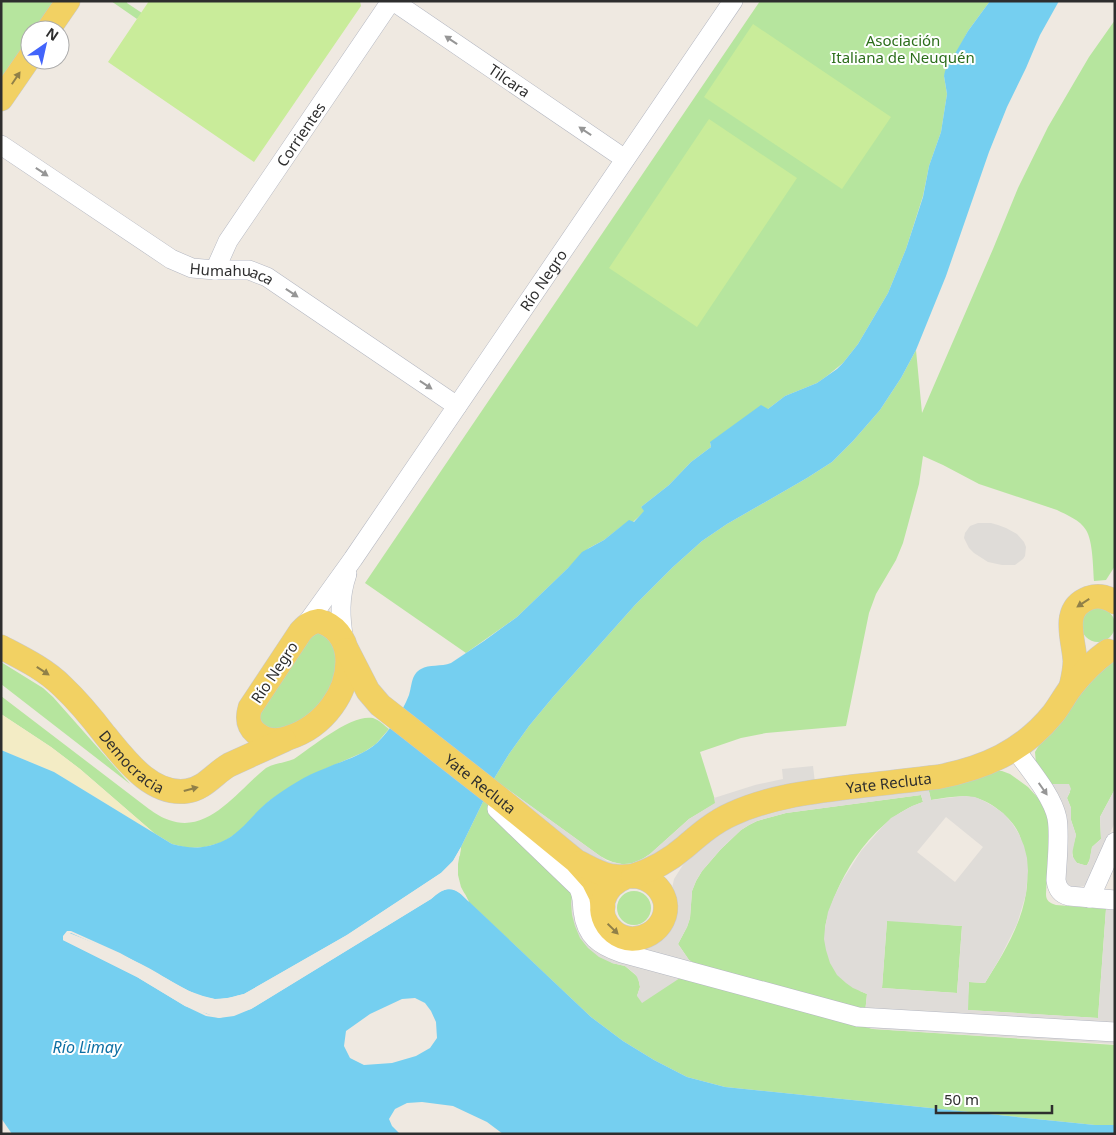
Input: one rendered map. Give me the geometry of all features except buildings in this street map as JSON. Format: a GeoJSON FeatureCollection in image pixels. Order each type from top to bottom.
{"type":"FeatureCollection","features":[{"type":"Feature","properties":{"kind":"main road"},"geometry":{"type":"LineString","coordinates":[[55,20],[68,1]]}},
{"type":"Feature","properties":{"kind":"main road"},"geometry":{"type":"LineString","coordinates":[[1,99],[21,70]]}},
{"type":"Feature","properties":{"kind":"main road","name":"Yate Recluta"},"geometry":{"type":"LineString","coordinates":[[1071,688],[1075,668],[1070,624],[1075,608],[1081,602],[1096,597],[1104,597],[1115,602]]}},
{"type":"Feature","properties":{"kind":"main road","name":"Río Negro"},"geometry":{"type":"LineString","coordinates":[[320,621],[327,623],[335,628],[345,646],[348,662],[347,674],[337,699],[322,718],[306,731],[284,740],[276,741],[262,737],[250,727],[248,714],[253,702],[307,625],[320,621]]}},
{"type":"Feature","properties":{"kind":"main road","name":"Yate Recluta"},"geometry":{"type":"LineString","coordinates":[[1071,631],[1081,647],[1089,651],[1098,652],[1113,648]]}},
{"type":"Feature","properties":{"kind":"main road","name":"Yate Recluta"},"geometry":{"type":"LineString","coordinates":[[345,646],[368,691],[385,710],[496,802],[576,861],[597,888],[601,896],[604,916],[608,925],[622,937],[642,938],[658,928],[663,920],[665,911],[667,880],[685,847]]}},
{"type":"Feature","properties":{"kind":"main road","name":"Democracia"},"geometry":{"type":"LineString","coordinates":[[1,647],[34,665],[54,679],[79,703],[136,770],[153,783],[162,787],[180,792],[196,789],[228,765],[284,740]]}},
{"type":"Feature","properties":{"kind":"main road","name":"Yate Recluta"},"geometry":{"type":"LineString","coordinates":[[603,906],[604,897],[613,884],[657,867],[723,818],[746,808],[770,800],[822,790],[954,774],[1003,756],[1015,749],[1041,727],[1087,668],[1113,648]]}},
{"type":"Feature","properties":{"kind":"main road","name":"Yate Recluta"},"geometry":{"type":"LineString","coordinates":[[322,718],[341,708],[359,704],[367,704],[385,710]]}},
{"type":"Feature","properties":{"kind":"main road","name":"Yate Recluta"},"geometry":{"type":"LineString","coordinates":[[576,861],[604,874],[639,877],[648,880],[662,892],[665,902]]}},
{"type":"Feature","properties":{"kind":"street","name":"Tilcara"},"geometry":{"type":"LineString","coordinates":[[392,1],[625,159]]}},
{"type":"Feature","properties":{"kind":"street","name":"Corrientes"},"geometry":{"type":"LineString","coordinates":[[215,270],[228,240],[392,1]]}},
{"type":"Feature","properties":{"kind":"street","name":"Río Negro"},"geometry":{"type":"LineString","coordinates":[[301,631],[353,559],[733,1]]}},
{"type":"Feature","properties":{"kind":"street","name":"Humahuaca"},"geometry":{"type":"LineString","coordinates":[[1,145],[170,258],[192,268],[250,270],[267,276],[457,406]]}},
{"type":"Feature","properties":{"kind":"street","name":"Río Negro"},"geometry":{"type":"LineString","coordinates":[[345,646],[341,626],[341,599],[343,587],[353,559]]}},
{"type":"Feature","properties":{"kind":"street"},"geometry":{"type":"LineString","coordinates":[[1015,749],[1049,797],[1056,815],[1058,829],[1056,880],[1058,888],[1066,895],[1115,900]]}},
{"type":"Feature","properties":{"kind":"street"},"geometry":{"type":"LineString","coordinates":[[496,802],[578,887],[582,897],[584,917],[590,932],[594,939],[607,948],[858,1017],[1115,1032]]}},
{"type":"Feature","properties":{"kind":"street"},"geometry":{"type":"LineString","coordinates":[[1090,898],[1115,842]]}},
{"type":"Feature","properties":{"kind":"green space"},"geometry":{"type":"Polygon","coordinates":[[[1,1],[57,1],[45,20],[20,20],[20,56],[1,84],[1,1]]]}},
{"type":"Feature","properties":{"kind":"green space"},"geometry":{"type":"Polygon","coordinates":[[[111,1],[127,1],[127,3],[142,13],[137,19],[111,1]]]}},
{"type":"Feature","properties":{"kind":"green space"},"geometry":{"type":"Polygon","coordinates":[[[149,1],[360,1],[361,6],[254,162],[108,62],[149,1]]]}},
{"type":"Feature","properties":{"kind":"green space","name":"Asociación Italiana de Neuquén"},"geometry":{"type":"Polygon","coordinates":[[[760,1],[990,1],[968,31],[944,76],[947,94],[941,132],[929,166],[923,196],[906,249],[888,293],[858,344],[843,363],[817,383],[785,396],[768,409],[710,443],[711,447],[691,462],[669,485],[641,507],[645,511],[633,522],[622,526],[604,540],[589,548],[517,617],[466,653],[365,583],[760,1]]]}},
{"type":"Feature","properties":{"kind":"green space"},"geometry":{"type":"Polygon","coordinates":[[[1115,20],[1115,566],[1106,580],[1094,581],[1090,541],[1086,530],[1077,521],[1057,510],[979,484],[923,456],[919,484],[903,543],[896,560],[876,594],[869,613],[846,726],[766,733],[741,738],[700,752],[716,803],[689,819],[650,854],[631,863],[619,864],[600,856],[506,788],[572,894],[612,963],[625,966],[638,977],[640,987],[637,996],[680,978],[873,1029],[1115,1045],[1115,1125],[1095,1125],[725,1087],[687,1077],[623,1041],[591,1017],[469,902],[461,887],[458,875],[461,847],[495,777],[529,726],[635,605],[702,541],[727,524],[832,462],[880,410],[901,378],[916,350],[922,413],[1018,188],[1048,127],[1089,57],[1115,20]]]}},
{"type":"Feature","properties":{"kind":"green space"},"geometry":{"type":"Polygon","coordinates":[[[753,24],[891,117],[842,189],[704,97],[753,24]]]}},
{"type":"Feature","properties":{"kind":"green space"},"geometry":{"type":"Polygon","coordinates":[[[709,119],[797,178],[697,327],[609,268],[709,119]]]}},
{"type":"Feature","properties":{"kind":"green space"},"geometry":{"type":"Polygon","coordinates":[[[1098,608],[1105,609],[1110,613],[1114,618],[1114,632],[1110,637],[1105,641],[1098,642],[1091,641],[1086,637],[1082,632],[1081,625],[1082,618],[1086,613],[1091,609],[1098,608]]]}},
{"type":"Feature","properties":{"kind":"green space"},"geometry":{"type":"Polygon","coordinates":[[[323,632],[337,652],[335,685],[310,718],[271,733],[254,715],[306,636],[323,632]]]}},
{"type":"Feature","properties":{"kind":"green space"},"geometry":{"type":"Polygon","coordinates":[[[1115,656],[1115,789],[1100,817],[1101,839],[1092,847],[1090,859],[1087,865],[1084,865],[1077,863],[1073,857],[1072,850],[1076,835],[1071,820],[1071,808],[1067,798],[1070,792],[1050,784],[1036,764],[1035,752],[1086,679],[1115,656]]]}},
{"type":"Feature","properties":{"kind":"green space"},"geometry":{"type":"Polygon","coordinates":[[[1,662],[43,688],[53,697],[130,784],[1,684],[1,662]]]}},
{"type":"Feature","properties":{"kind":"green space"},"geometry":{"type":"Polygon","coordinates":[[[1,696],[149,809],[166,819],[184,823],[210,816],[234,798],[266,768],[294,759],[343,726],[364,718],[373,718],[389,729],[376,744],[364,752],[309,776],[269,801],[240,831],[223,842],[205,847],[188,848],[172,844],[154,833],[80,769],[1,714],[1,696]]]}},
{"type":"Feature","properties":{"kind":"green space"},"geometry":{"type":"Polygon","coordinates":[[[996,771],[1010,774],[1028,787],[1039,799],[1047,814],[1049,831],[1046,896],[1048,900],[1056,905],[1106,909],[1098,1018],[967,1010],[969,982],[985,983],[1004,951],[1020,917],[1027,887],[1023,848],[1016,828],[1007,817],[989,803],[965,796],[931,800],[928,787],[996,771]]]}},
{"type":"Feature","properties":{"kind":"green space"},"geometry":{"type":"Polygon","coordinates":[[[921,795],[923,802],[905,810],[888,822],[872,836],[859,853],[847,871],[838,890],[825,928],[860,991],[867,994],[865,1013],[695,964],[689,960],[678,944],[690,918],[692,891],[696,881],[721,849],[749,825],[786,813],[921,795]]]}},
{"type":"Feature","properties":{"kind":"green space"},"geometry":{"type":"Polygon","coordinates":[[[634,891],[641,892],[646,896],[650,901],[650,915],[646,920],[641,924],[634,925],[627,924],[622,920],[618,915],[617,908],[618,901],[622,896],[627,892],[634,891]]]}},
{"type":"Feature","properties":{"kind":"green space"},"geometry":{"type":"Polygon","coordinates":[[[887,920],[962,926],[957,993],[882,988],[887,920]]]}},
{"type":"Feature","properties":{"kind":"sand"},"geometry":{"type":"Polygon","coordinates":[[[1,714],[80,769],[154,833],[54,772],[1,750],[1,714]]]}},
{"type":"Feature","properties":{"kind":"shaded area"},"geometry":{"type":"Polygon","coordinates":[[[978,523],[991,523],[1017,534],[1026,547],[1023,559],[1015,565],[1002,565],[988,562],[974,553],[964,538],[970,526],[978,523]]]}},
{"type":"Feature","properties":{"kind":"shaded area"},"geometry":{"type":"Polygon","coordinates":[[[813,766],[815,783],[661,858],[609,871],[502,794],[506,788],[607,861],[630,864],[650,854],[689,819],[715,803],[714,798],[755,785],[783,779],[782,769],[813,766]]]}},
{"type":"Feature","properties":{"kind":"shaded area"},"geometry":{"type":"Polygon","coordinates":[[[1050,784],[1069,784],[1071,789],[1067,798],[1071,808],[1071,820],[1076,835],[1072,854],[1077,863],[1084,865],[1087,865],[1089,862],[1092,847],[1101,839],[1100,817],[1115,789],[1115,822],[1092,874],[1084,886],[1072,887],[1065,883],[1050,784]]]}},
{"type":"Feature","properties":{"kind":"shaded area"},"geometry":{"type":"Polygon","coordinates":[[[928,787],[931,800],[964,796],[975,797],[993,806],[1012,823],[1024,846],[1028,871],[1026,894],[1017,924],[985,983],[969,982],[968,1010],[1098,1018],[1106,909],[1115,910],[1115,1044],[873,1029],[680,978],[642,1003],[637,996],[640,987],[634,973],[625,966],[599,957],[580,938],[572,915],[572,894],[630,945],[671,893],[674,879],[686,860],[711,836],[765,810],[928,787]],[[921,795],[786,813],[757,821],[741,830],[702,871],[692,891],[690,918],[678,944],[689,960],[695,964],[865,1013],[867,994],[846,983],[837,975],[830,963],[824,939],[828,912],[842,881],[861,851],[891,818],[923,802],[921,795]],[[946,817],[917,852],[955,882],[983,847],[946,817]],[[887,921],[882,988],[957,993],[962,926],[887,921]]]}},
{"type":"Feature","properties":{"kind":"water","name":"Río Limay"},"geometry":{"type":"Polygon","coordinates":[[[990,1],[1059,1],[1040,35],[1007,107],[989,152],[946,276],[916,350],[901,378],[880,410],[832,462],[727,524],[702,541],[635,605],[553,697],[509,754],[495,777],[453,861],[441,873],[347,935],[244,994],[225,998],[214,999],[194,993],[150,968],[67,932],[63,940],[137,977],[185,1006],[219,1018],[251,1009],[442,891],[449,889],[461,894],[591,1017],[623,1041],[687,1077],[725,1087],[1095,1125],[1115,1125],[1115,1134],[503,1134],[487,1122],[453,1106],[422,1102],[407,1103],[395,1109],[389,1119],[392,1126],[400,1134],[12,1134],[1,1118],[1,750],[54,772],[172,844],[196,848],[221,842],[235,834],[264,805],[289,786],[311,774],[353,757],[377,743],[387,733],[399,715],[409,695],[415,674],[418,671],[424,667],[451,663],[484,641],[517,617],[582,552],[604,540],[629,520],[634,522],[644,511],[641,507],[669,485],[691,462],[711,447],[710,442],[761,405],[768,409],[785,396],[817,383],[843,363],[858,344],[888,293],[906,249],[923,197],[929,166],[941,132],[947,94],[945,71],[968,31],[990,1]],[[415,998],[402,999],[370,1014],[346,1031],[344,1046],[350,1058],[364,1065],[392,1063],[416,1056],[430,1048],[437,1038],[436,1022],[425,1003],[415,998]]]}},
{"type":"Feature","properties":{"kind":"pier"},"geometry":{"type":"Polygon","coordinates":[[[461,847],[460,855],[443,875],[348,937],[245,996],[229,1000],[215,1001],[202,999],[119,955],[71,933],[65,937],[65,939],[138,974],[207,1014],[219,1016],[250,1007],[438,890],[447,886],[455,887],[465,894],[469,902],[454,889],[439,892],[431,899],[251,1009],[234,1016],[219,1018],[206,1016],[185,1006],[137,977],[63,940],[63,936],[67,931],[71,931],[120,953],[189,991],[215,999],[229,998],[244,994],[347,935],[441,873],[453,861],[461,847]]]}}]}
